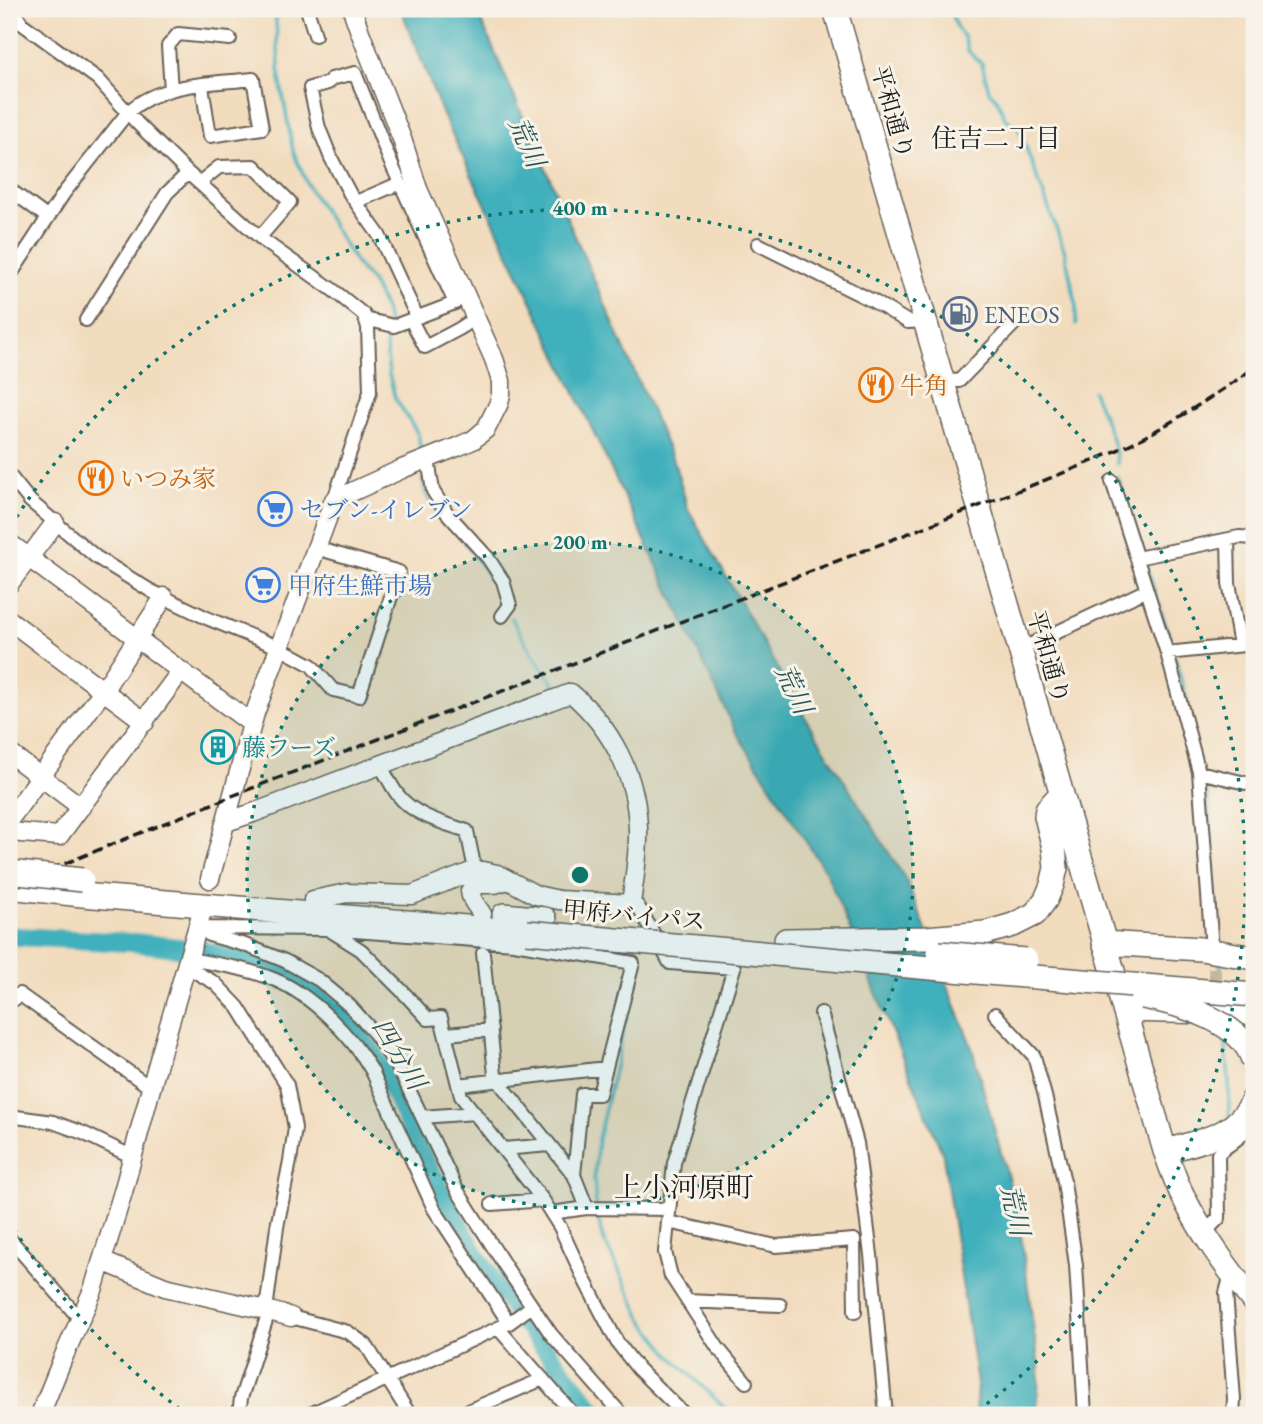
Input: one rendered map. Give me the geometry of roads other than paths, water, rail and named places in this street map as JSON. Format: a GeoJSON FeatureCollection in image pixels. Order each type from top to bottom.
{"type":"FeatureCollection","features":[{"type":"Feature","properties":{"kind":"highway","name":"平和通り"},"geometry":{"type":"LineString","coordinates":[[835,9],[1165,1151],[1181,1192],[1205,1233],[1231,1274],[1254,1302]]}},
{"type":"Feature","properties":{"kind":"highway"},"geometry":{"type":"LineString","coordinates":[[786,940],[926,939],[985,933],[1013,925],[1035,914],[1046,900],[1056,868],[1046,816],[1047,809],[1061,794]]}},
{"type":"Feature","properties":{"kind":"highway","name":"甲府バイパス"},"geometry":{"type":"LineString","coordinates":[[9,872],[82,887],[536,926],[987,973],[1254,995]]}},
{"type":"Feature","properties":{"kind":"highway","name":"甲府バイパス"},"geometry":{"type":"LineString","coordinates":[[9,887],[82,887],[313,900],[482,914],[536,926],[786,940],[1254,980]]}},
{"type":"Feature","properties":{"kind":"highway"},"geometry":{"type":"LineString","coordinates":[[1104,943],[1212,950],[1254,958]]}},
{"type":"Feature","properties":{"kind":"highway"},"geometry":{"type":"LineString","coordinates":[[987,973],[1000,982],[1081,988],[1136,996],[1178,1006],[1212,1019],[1238,1035],[1247,1046],[1254,1064]]}},
{"type":"Feature","properties":{"kind":"highway"},"geometry":{"type":"LineString","coordinates":[[1124,1010],[1245,1013]]}},
{"type":"Feature","properties":{"kind":"highway"},"geometry":{"type":"LineString","coordinates":[[1165,1151],[1213,1138],[1244,1122],[1254,1098]]}},
{"type":"Feature","properties":{"kind":"street"},"geometry":{"type":"LineString","coordinates":[[14,9],[21,23],[98,79],[188,173],[260,237],[364,315],[368,327],[370,392],[334,500],[252,724],[210,878]]}},
{"type":"Feature","properties":{"kind":"street"},"geometry":{"type":"LineString","coordinates":[[307,9],[315,35]]}},
{"type":"Feature","properties":{"kind":"street"},"geometry":{"type":"LineString","coordinates":[[334,500],[473,440],[485,429],[499,404],[501,381],[494,359],[418,189],[402,139],[352,9]]}},
{"type":"Feature","properties":{"kind":"street"},"geometry":{"type":"LineString","coordinates":[[171,90],[168,46],[178,34],[230,39]]}},
{"type":"Feature","properties":{"kind":"street"},"geometry":{"type":"LineString","coordinates":[[365,319],[394,326],[414,318],[455,303],[400,183],[355,73],[310,88],[319,128],[331,158],[379,235],[414,318],[425,347],[475,318]]}},
{"type":"Feature","properties":{"kind":"street"},"geometry":{"type":"LineString","coordinates":[[9,276],[64,193],[138,103],[171,90],[253,79],[262,128],[210,136],[202,86]]}},
{"type":"Feature","properties":{"kind":"street"},"geometry":{"type":"LineString","coordinates":[[199,183],[219,167],[254,166],[290,202],[260,237]]}},
{"type":"Feature","properties":{"kind":"street"},"geometry":{"type":"LineString","coordinates":[[86,320],[167,193],[188,173]]}},
{"type":"Feature","properties":{"kind":"street"},"geometry":{"type":"LineString","coordinates":[[356,202],[400,183]]}},
{"type":"Feature","properties":{"kind":"street"},"geometry":{"type":"LineString","coordinates":[[9,189],[48,218]]}},
{"type":"Feature","properties":{"kind":"street"},"geometry":{"type":"LineString","coordinates":[[758,244],[873,301],[908,322],[924,321]]}},
{"type":"Feature","properties":{"kind":"street"},"geometry":{"type":"LineString","coordinates":[[942,380],[959,381],[1015,323]]}},
{"type":"Feature","properties":{"kind":"street"},"geometry":{"type":"LineString","coordinates":[[428,458],[433,491],[447,513],[488,558],[503,581],[510,605],[502,616]]}},
{"type":"Feature","properties":{"kind":"street"},"geometry":{"type":"LineString","coordinates":[[9,475],[30,501],[96,557],[151,591],[209,619],[278,647],[312,665],[333,691],[359,696],[399,572],[316,548]]}},
{"type":"Feature","properties":{"kind":"street"},"geometry":{"type":"LineString","coordinates":[[1112,481],[1167,653],[1199,772],[1212,950]]}},
{"type":"Feature","properties":{"kind":"street"},"geometry":{"type":"LineString","coordinates":[[9,584],[55,523]]}},
{"type":"Feature","properties":{"kind":"street"},"geometry":{"type":"LineString","coordinates":[[1137,558],[1239,537],[1254,538]]}},
{"type":"Feature","properties":{"kind":"street"},"geometry":{"type":"LineString","coordinates":[[1228,540],[1229,583],[1240,645]]}},
{"type":"Feature","properties":{"kind":"street"},"geometry":{"type":"LineString","coordinates":[[9,543],[252,724]]}},
{"type":"Feature","properties":{"kind":"street"},"geometry":{"type":"LineString","coordinates":[[1020,649],[1147,590]]}},
{"type":"Feature","properties":{"kind":"street"},"geometry":{"type":"LineString","coordinates":[[9,820],[103,691],[164,597]]}},
{"type":"Feature","properties":{"kind":"street"},"geometry":{"type":"LineString","coordinates":[[9,620],[145,722]]}},
{"type":"Feature","properties":{"kind":"street"},"geometry":{"type":"LineString","coordinates":[[1167,653],[1254,643]]}},
{"type":"Feature","properties":{"kind":"street"},"geometry":{"type":"LineString","coordinates":[[9,832],[59,836],[181,671]]}},
{"type":"Feature","properties":{"kind":"street"},"geometry":{"type":"LineString","coordinates":[[226,822],[571,693],[588,708],[608,734],[630,777],[638,831],[631,904]]}},
{"type":"Feature","properties":{"kind":"street"},"geometry":{"type":"LineString","coordinates":[[9,752],[81,807]]}},
{"type":"Feature","properties":{"kind":"street"},"geometry":{"type":"LineString","coordinates":[[381,766],[399,796],[410,807],[435,820],[467,831],[474,865]]}},
{"type":"Feature","properties":{"kind":"street"},"geometry":{"type":"LineString","coordinates":[[1199,772],[1254,785]]}},
{"type":"Feature","properties":{"kind":"street"},"geometry":{"type":"LineString","coordinates":[[313,900],[347,893],[412,895],[471,872],[483,871],[496,874],[536,895],[559,900],[638,906],[670,963],[734,968],[674,1163],[665,1252],[671,1276],[718,1348],[746,1382]]}},
{"type":"Feature","properties":{"kind":"street"},"geometry":{"type":"LineString","coordinates":[[482,914],[470,891],[478,884],[495,884],[508,880]]}},
{"type":"Feature","properties":{"kind":"street"},"geometry":{"type":"LineString","coordinates":[[200,926],[328,929],[514,943],[633,963],[599,1094],[582,1094],[574,1175]]}},
{"type":"Feature","properties":{"kind":"street"},"geometry":{"type":"LineString","coordinates":[[40,1415],[103,1261],[186,963],[200,926]]}},
{"type":"Feature","properties":{"kind":"street"},"geometry":{"type":"LineString","coordinates":[[200,926],[209,935],[245,945],[285,961],[319,981],[350,1006],[375,1034],[400,1071],[457,1190],[530,1308],[622,1415]]}},
{"type":"Feature","properties":{"kind":"street"},"geometry":{"type":"LineString","coordinates":[[328,929],[361,950],[428,1019],[441,1018],[461,1096],[543,1200],[617,1342],[638,1369],[685,1415]]}},
{"type":"Feature","properties":{"kind":"street"},"geometry":{"type":"LineString","coordinates":[[483,953],[495,1075],[574,1175],[588,1209]]}},
{"type":"Feature","properties":{"kind":"street"},"geometry":{"type":"LineString","coordinates":[[186,963],[215,983],[238,1007],[287,1085],[295,1128],[277,1227],[267,1310],[241,1398],[239,1415]]}},
{"type":"Feature","properties":{"kind":"street"},"geometry":{"type":"LineString","coordinates":[[186,963],[231,966],[275,980],[308,999],[340,1028],[362,1054],[372,1071],[434,1209],[543,1379],[574,1415]]}},
{"type":"Feature","properties":{"kind":"street"},"geometry":{"type":"LineString","coordinates":[[9,996],[15,999],[19,994],[151,1088]]}},
{"type":"Feature","properties":{"kind":"street"},"geometry":{"type":"LineString","coordinates":[[821,1013],[857,1143],[887,1415]]}},
{"type":"Feature","properties":{"kind":"street"},"geometry":{"type":"LineString","coordinates":[[1245,1013],[1254,1042]]}},
{"type":"Feature","properties":{"kind":"street"},"geometry":{"type":"LineString","coordinates":[[996,1014],[1034,1056],[1045,1096],[1064,1182],[1076,1265],[1085,1415]]}},
{"type":"Feature","properties":{"kind":"street"},"geometry":{"type":"LineString","coordinates":[[446,1034],[491,1030]]}},
{"type":"Feature","properties":{"kind":"street"},"geometry":{"type":"LineString","coordinates":[[458,1085],[606,1068]]}},
{"type":"Feature","properties":{"kind":"street"},"geometry":{"type":"LineString","coordinates":[[422,1117],[475,1113]]}},
{"type":"Feature","properties":{"kind":"street"},"geometry":{"type":"LineString","coordinates":[[9,1116],[53,1122],[133,1157]]}},
{"type":"Feature","properties":{"kind":"street"},"geometry":{"type":"LineString","coordinates":[[1205,1233],[1219,1219],[1219,1154],[1251,1125],[1244,1122]]}},
{"type":"Feature","properties":{"kind":"street"},"geometry":{"type":"LineString","coordinates":[[503,1149],[550,1145]]}},
{"type":"Feature","properties":{"kind":"street"},"geometry":{"type":"LineString","coordinates":[[492,1204],[543,1200]]}},
{"type":"Feature","properties":{"kind":"street"},"geometry":{"type":"LineString","coordinates":[[551,1213],[604,1209],[668,1215],[776,1246],[854,1240],[855,1312]]}},
{"type":"Feature","properties":{"kind":"street"},"geometry":{"type":"LineString","coordinates":[[9,1238],[80,1318]]}},
{"type":"Feature","properties":{"kind":"street"},"geometry":{"type":"LineString","coordinates":[[103,1261],[165,1286],[348,1332],[366,1345],[410,1415]]}},
{"type":"Feature","properties":{"kind":"street"},"geometry":{"type":"LineString","coordinates":[[1231,1274],[1226,1293],[1233,1415]]}},
{"type":"Feature","properties":{"kind":"street"},"geometry":{"type":"LineString","coordinates":[[687,1301],[780,1305]]}},
{"type":"Feature","properties":{"kind":"street"},"geometry":{"type":"LineString","coordinates":[[308,1415],[507,1324],[530,1308]]}},
{"type":"Feature","properties":{"kind":"street"},"geometry":{"type":"LineString","coordinates":[[458,1415],[543,1379]]}},
{"type":"Feature","properties":{"kind":"water","name":"荒川"},"geometry":{"type":"Polygon","coordinates":[[[401,9],[476,9],[675,465],[688,509],[809,724],[907,882],[971,1045],[1018,1214],[1039,1369],[1037,1415],[975,1415],[977,1384],[943,1155],[827,874],[736,732],[443,115],[401,9]]]}},
{"type":"Feature","properties":{"kind":"waterway"},"geometry":{"type":"LineString","coordinates":[[275,9],[280,79],[293,151],[308,186],[357,265],[371,281],[385,309],[389,329],[386,347],[389,374],[395,398],[418,434],[421,451]]}},
{"type":"Feature","properties":{"kind":"waterway"},"geometry":{"type":"LineString","coordinates":[[949,9],[964,37],[968,51],[982,64],[989,91],[997,99],[1005,118],[1019,129],[1064,249],[1076,303],[1076,324]]}},
{"type":"Feature","properties":{"kind":"waterway"},"geometry":{"type":"LineString","coordinates":[[1093,391],[1111,436],[1117,464]]}},
{"type":"Feature","properties":{"kind":"waterway"},"geometry":{"type":"LineString","coordinates":[[1118,477],[1127,504]]}},
{"type":"Feature","properties":{"kind":"waterway"},"geometry":{"type":"LineString","coordinates":[[423,480],[430,502],[445,520]]}},
{"type":"Feature","properties":{"kind":"waterway"},"geometry":{"type":"LineString","coordinates":[[1133,524],[1142,552]]}},
{"type":"Feature","properties":{"kind":"waterway"},"geometry":{"type":"LineString","coordinates":[[464,541],[502,598]]}},
{"type":"Feature","properties":{"kind":"waterway"},"geometry":{"type":"LineString","coordinates":[[1145,561],[1173,649]]}},
{"type":"Feature","properties":{"kind":"waterway"},"geometry":{"type":"LineString","coordinates":[[511,618],[557,688]]}},
{"type":"Feature","properties":{"kind":"waterway"},"geometry":{"type":"LineString","coordinates":[[1175,657],[1188,707]]}},
{"type":"Feature","properties":{"kind":"waterway"},"geometry":{"type":"LineString","coordinates":[[1206,779],[1219,945]]}},
{"type":"Feature","properties":{"kind":"waterway","name":"四分川"},"geometry":{"type":"LineString","coordinates":[[9,936],[139,943],[199,950],[244,959],[286,975],[348,1020],[374,1054],[420,1151],[475,1254],[521,1319],[598,1415]]}},
{"type":"Feature","properties":{"kind":"waterway"},"geometry":{"type":"LineString","coordinates":[[1220,960],[1222,984]]}},
{"type":"Feature","properties":{"kind":"waterway"},"geometry":{"type":"LineString","coordinates":[[596,1205],[594,1179],[598,1139],[639,964]]}},
{"type":"Feature","properties":{"kind":"waterway"},"geometry":{"type":"LineString","coordinates":[[1225,1037],[1229,1116]]}},
{"type":"Feature","properties":{"kind":"waterway"},"geometry":{"type":"LineString","coordinates":[[597,1213],[602,1236],[643,1320],[672,1357],[732,1415]]}},
{"type":"Feature","properties":{"kind":"tunnel"},"geometry":{"type":"LineString","coordinates":[[1212,950],[1217,995]]}},
{"type":"Feature","properties":{"kind":"railway"},"geometry":{"type":"LineString","coordinates":[[9,886],[232,796],[1096,460],[1163,426],[1254,368]]}},
{"type":"Feature","properties":{"kind":"place","name":"ENEOS"},"geometry":{"type":"Point","coordinates":[960,314]}},
{"type":"Feature","properties":{"kind":"place","name":"牛角"},"geometry":{"type":"Point","coordinates":[876,385]}},
{"type":"Feature","properties":{"kind":"place","name":"いつみ家"},"geometry":{"type":"Point","coordinates":[96,478]}},
{"type":"Feature","properties":{"kind":"place","name":"セブン-イレブン"},"geometry":{"type":"Point","coordinates":[275,509]}},
{"type":"Feature","properties":{"kind":"place","name":"甲府生鮮市場"},"geometry":{"type":"Point","coordinates":[263,585]}},
{"type":"Feature","properties":{"kind":"place","name":"藤フーズ"},"geometry":{"type":"Point","coordinates":[218,747]}},
{"type":"Feature","properties":{"kind":"district","name":"住吉二丁目"},"geometry":{"type":"Point","coordinates":[996,138]}},
{"type":"Feature","properties":{"kind":"district","name":"上小河原町"},"geometry":{"type":"Point","coordinates":[684,1187]}}]}
